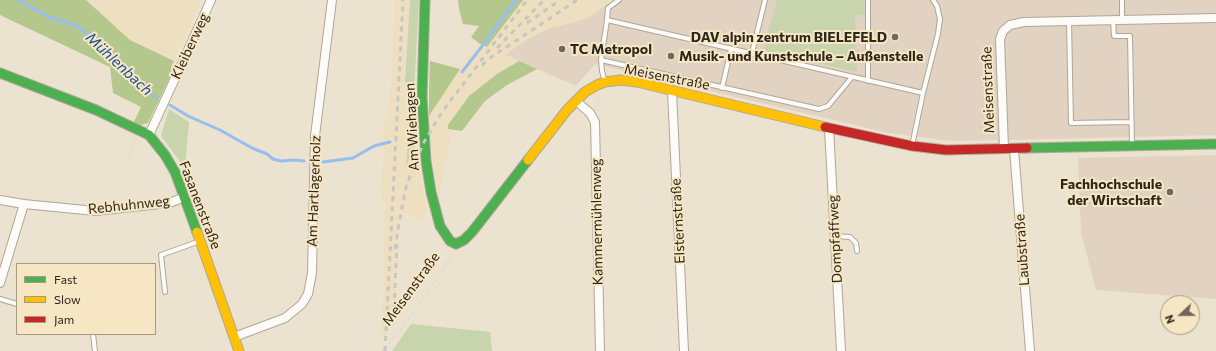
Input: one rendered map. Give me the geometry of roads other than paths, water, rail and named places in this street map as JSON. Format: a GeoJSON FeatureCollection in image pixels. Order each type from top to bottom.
{"type":"FeatureCollection","features":[{"type":"Feature","properties":{"kind":"street","name":"Kleiberweg"},"geometry":{"type":"LineString","coordinates":[[149,135],[211,0]]}},
{"type":"Feature","properties":{"kind":"street","name":"Am Hartlagerholz"},"geometry":{"type":"LineString","coordinates":[[234,337],[285,318],[302,304],[308,294],[312,273],[315,136],[332,0]]}},
{"type":"Feature","properties":{"kind":"street","name":"Am Wiehagen"},"geometry":{"type":"LineString","coordinates":[[425,0],[422,98],[426,161],[431,192],[440,226],[450,241],[456,244]]}},
{"type":"Feature","properties":{"kind":"street","name":"Meisenstraße"},"geometry":{"type":"LineString","coordinates":[[1004,149],[1000,39],[1001,34],[1010,25],[1018,23],[1068,21],[1215,18]]}},
{"type":"Feature","properties":{"kind":"street","name":"Fasanenstraße"},"geometry":{"type":"LineString","coordinates":[[0,73],[92,108],[149,135],[165,155],[185,197],[239,351]]}},
{"type":"Feature","properties":{"kind":"street","name":"Meisenstraße"},"geometry":{"type":"LineString","coordinates":[[456,244],[464,240],[472,232],[567,110],[585,92],[601,84],[620,80],[637,82],[829,128],[912,146],[946,150],[1216,144]]}},
{"type":"Feature","properties":{"kind":"street","name":"Elsternstraße"},"geometry":{"type":"LineString","coordinates":[[672,91],[684,351]]}},
{"type":"Feature","properties":{"kind":"street","name":"Kammermühlenweg"},"geometry":{"type":"LineString","coordinates":[[576,101],[590,113],[595,122],[600,351]]}},
{"type":"Feature","properties":{"kind":"street","name":"Dompfaffweg"},"geometry":{"type":"LineString","coordinates":[[829,128],[841,351]]}},
{"type":"Feature","properties":{"kind":"street","name":"Laubstraße"},"geometry":{"type":"LineString","coordinates":[[1014,149],[1030,351]]}},
{"type":"Feature","properties":{"kind":"street","name":"Rebhuhnweg"},"geometry":{"type":"LineString","coordinates":[[0,200],[90,211],[105,211],[169,203],[185,197]]}},
{"type":"Feature","properties":{"kind":"street"},"geometry":{"type":"LineString","coordinates":[[0,283],[24,204]]}},
{"type":"Feature","properties":{"kind":"lane"},"geometry":{"type":"LineString","coordinates":[[601,84],[601,60],[608,8],[619,0]]}},
{"type":"Feature","properties":{"kind":"lane"},"geometry":{"type":"LineString","coordinates":[[752,53],[765,0]]}},
{"type":"Feature","properties":{"kind":"lane"},"geometry":{"type":"LineString","coordinates":[[868,0],[868,81]]}},
{"type":"Feature","properties":{"kind":"lane"},"geometry":{"type":"LineString","coordinates":[[912,146],[923,93],[938,34],[940,19],[937,6],[933,0]]}},
{"type":"Feature","properties":{"kind":"lane"},"geometry":{"type":"LineString","coordinates":[[1122,0],[1122,20]]}},
{"type":"Feature","properties":{"kind":"lane"},"geometry":{"type":"LineString","coordinates":[[607,20],[923,93]]}},
{"type":"Feature","properties":{"kind":"lane"},"geometry":{"type":"LineString","coordinates":[[1114,20],[1114,36],[1130,36],[1132,146]]}},
{"type":"Feature","properties":{"kind":"lane"},"geometry":{"type":"LineString","coordinates":[[1068,21],[1071,123],[1132,122]]}},
{"type":"Feature","properties":{"kind":"lane"},"geometry":{"type":"LineString","coordinates":[[722,88],[731,48]]}},
{"type":"Feature","properties":{"kind":"lane"},"geometry":{"type":"LineString","coordinates":[[601,60],[819,109],[828,106],[852,77]]}},
{"type":"Feature","properties":{"kind":"lane"},"geometry":{"type":"LineString","coordinates":[[835,236],[850,237],[856,243],[857,251]]}},
{"type":"Feature","properties":{"kind":"lane"},"geometry":{"type":"LineString","coordinates":[[165,292],[162,255],[200,241]]}},
{"type":"Feature","properties":{"kind":"lane"},"geometry":{"type":"LineString","coordinates":[[0,299],[16,304]]}},
{"type":"Feature","properties":{"kind":"lane"},"geometry":{"type":"LineString","coordinates":[[93,335],[95,351]]}},
{"type":"Feature","properties":{"kind":"waterway","name":"Mühlenbach"},"geometry":{"type":"LineString","coordinates":[[18,0],[49,17],[77,26],[117,59],[144,91],[155,97]]}},
{"type":"Feature","properties":{"kind":"waterway","name":"Mühlenbach"},"geometry":{"type":"LineString","coordinates":[[462,72],[516,0]]}},
{"type":"Feature","properties":{"kind":"waterway","name":"Mühlenbach"},"geometry":{"type":"LineString","coordinates":[[170,105],[188,116],[220,130],[252,148],[267,154],[273,159],[281,161],[304,161]]}},
{"type":"Feature","properties":{"kind":"waterway","name":"Mühlenbach"},"geometry":{"type":"LineString","coordinates":[[323,162],[353,158],[374,146],[390,142]]}},
{"type":"Feature","properties":{"kind":"railway"},"geometry":{"type":"LineString","coordinates":[[385,351],[403,0]]}},
{"type":"Feature","properties":{"kind":"railway"},"geometry":{"type":"LineString","coordinates":[[395,249],[406,187],[424,142],[442,112],[527,0]]}},
{"type":"Feature","properties":{"kind":"railway"},"geometry":{"type":"LineString","coordinates":[[497,48],[544,0]]}},
{"type":"Feature","properties":{"kind":"railway"},"geometry":{"type":"LineString","coordinates":[[527,23],[560,0]]}},
{"type":"Feature","properties":{"kind":"railway"},"geometry":{"type":"LineString","coordinates":[[482,65],[494,55],[577,0]]}},
{"type":"Feature","properties":{"kind":"railway"},"geometry":{"type":"LineString","coordinates":[[394,308],[397,244]]}},
{"type":"Feature","properties":{"kind":"place","name":"DAV alpin zentrum BIELEFELD"},"geometry":{"type":"Point","coordinates":[895,37]}},
{"type":"Feature","properties":{"kind":"place","name":"TC Metropol"},"geometry":{"type":"Point","coordinates":[562,49]}},
{"type":"Feature","properties":{"kind":"place","name":"Musik- und Kunstschule – Außenstelle"},"geometry":{"type":"Point","coordinates":[671,56]}},
{"type":"Feature","properties":{"kind":"place","name":"Fachhochschule der Wirtschaft"},"geometry":{"type":"Point","coordinates":[1170,192]}}]}
